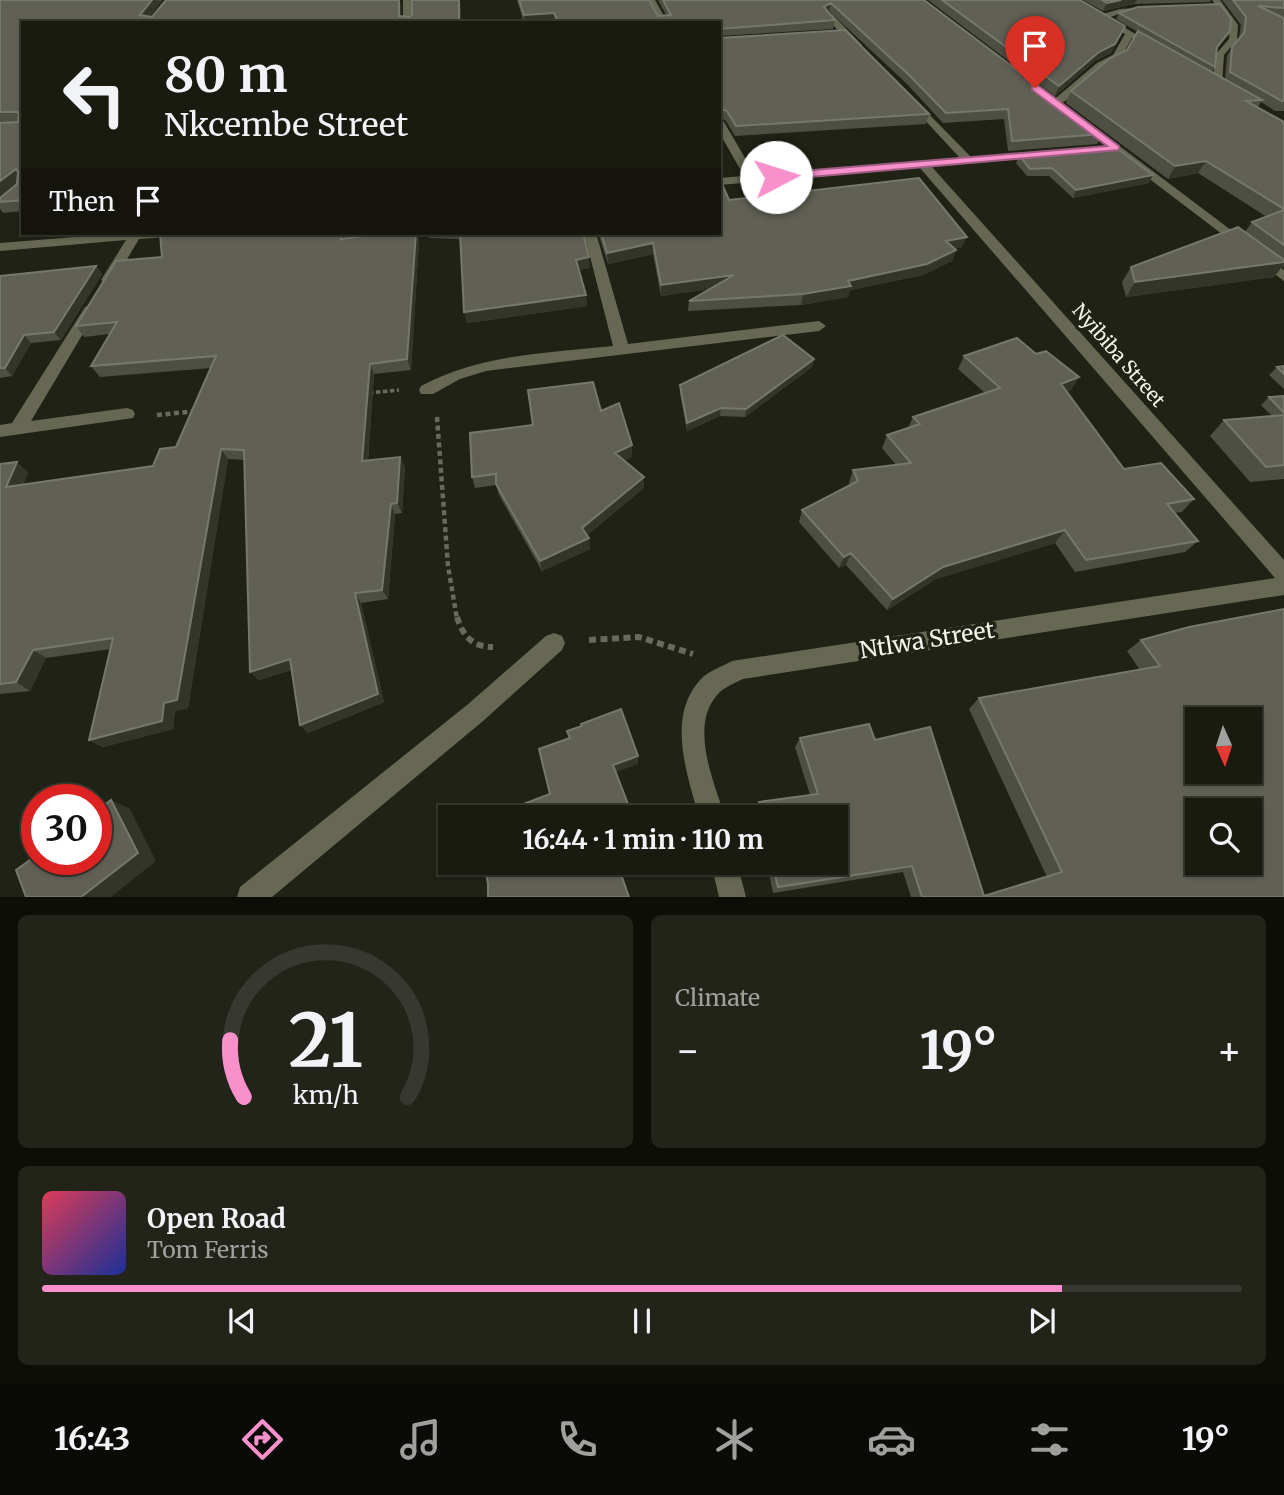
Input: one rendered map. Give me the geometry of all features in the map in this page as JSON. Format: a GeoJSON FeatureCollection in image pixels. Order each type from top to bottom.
{"type":"FeatureCollection","features":[{"type":"Feature","properties":{"kind":"street"},"geometry":{"type":"LineString","coordinates":[[407,0],[407,21]]}},
{"type":"Feature","properties":{"kind":"street"},"geometry":{"type":"LineString","coordinates":[[651,0],[663,21]]}},
{"type":"Feature","properties":{"kind":"street"},"geometry":{"type":"LineString","coordinates":[[1072,0],[1163,52]]}},
{"type":"Feature","properties":{"kind":"street"},"geometry":{"type":"LineString","coordinates":[[1215,4],[1234,25],[1233,40],[1220,54],[1217,84]]}},
{"type":"Feature","properties":{"kind":"street"},"geometry":{"type":"LineString","coordinates":[[1102,17],[1119,11],[1159,8]]}},
{"type":"Feature","properties":{"kind":"street"},"geometry":{"type":"LineString","coordinates":[[829,16],[864,52]]}},
{"type":"Feature","properties":{"kind":"street"},"geometry":{"type":"LineString","coordinates":[[833,34],[846,33]]}},
{"type":"Feature","properties":{"kind":"street"},"geometry":{"type":"LineString","coordinates":[[1055,103],[1066,97],[1100,65],[1117,57],[1130,33]]}},
{"type":"Feature","properties":{"kind":"street"},"geometry":{"type":"LineString","coordinates":[[1206,77],[1228,90]]}},
{"type":"Feature","properties":{"kind":"street"},"geometry":{"type":"LineString","coordinates":[[902,88],[968,160]]}},
{"type":"Feature","properties":{"kind":"street"},"geometry":{"type":"LineString","coordinates":[[1044,95],[1065,110]]}},
{"type":"Feature","properties":{"kind":"street"},"geometry":{"type":"LineString","coordinates":[[1075,118],[1284,277]]}},
{"type":"Feature","properties":{"kind":"street"},"geometry":{"type":"LineString","coordinates":[[721,126],[751,179]]}},
{"type":"Feature","properties":{"kind":"street"},"geometry":{"type":"LineString","coordinates":[[1102,149],[1116,148]]}},
{"type":"Feature","properties":{"kind":"street"},"geometry":{"type":"LineString","coordinates":[[721,182],[1062,153]]}},
{"type":"Feature","properties":{"kind":"street","name":"Nyibiba Street"},"geometry":{"type":"LineString","coordinates":[[923,164],[1284,574]]}},
{"type":"Feature","properties":{"kind":"street"},"geometry":{"type":"LineString","coordinates":[[0,247],[146,235]]}},
{"type":"Feature","properties":{"kind":"street"},"geometry":{"type":"LineString","coordinates":[[591,235],[621,348]]}},
{"type":"Feature","properties":{"kind":"street"},"geometry":{"type":"LineString","coordinates":[[9,430],[135,236]]}},
{"type":"Feature","properties":{"kind":"street"},"geometry":{"type":"LineString","coordinates":[[427,390],[454,375],[486,366],[819,326]]}},
{"type":"Feature","properties":{"kind":"street"},"geometry":{"type":"LineString","coordinates":[[9,430],[127,414]]}},
{"type":"Feature","properties":{"kind":"street","name":"Ntlwa Street"},"geometry":{"type":"LineString","coordinates":[[709,805],[694,749],[695,713],[710,685],[740,669],[1284,586]]}},
{"type":"Feature","properties":{"kind":"street"},"geometry":{"type":"LineString","coordinates":[[250,897],[475,713],[554,643]]}},
{"type":"Feature","properties":{"kind":"street"},"geometry":{"type":"LineString","coordinates":[[727,875],[733,897]]}},
{"type":"Feature","properties":{"kind":"path"},"geometry":{"type":"LineString","coordinates":[[364,394],[427,390],[437,416],[451,600],[464,635],[483,648],[639,637],[740,669]]}},
{"type":"Feature","properties":{"kind":"path"},"geometry":{"type":"LineString","coordinates":[[127,414],[145,417],[200,411]]}},
{"type":"Feature","properties":{"kind":"building"},"geometry":{"type":"Polygon","coordinates":[[[0,0],[152,0],[140,15],[152,17],[166,0],[399,0],[399,16],[409,17],[412,15],[412,0],[459,0],[459,21],[21,21],[21,200],[0,202],[0,198],[17,184],[18,172],[16,169],[0,181],[0,123],[18,122],[19,114],[0,112],[0,0]]]}},
{"type":"Feature","properties":{"kind":"building"},"geometry":{"type":"Polygon","coordinates":[[[519,0],[649,0],[658,16],[671,15],[663,0],[924,0],[1102,134],[1012,141],[1008,109],[946,113],[831,3],[824,7],[835,20],[721,29],[721,21],[558,21],[554,13],[524,15],[519,0]]]}},
{"type":"Feature","properties":{"kind":"building"},"geometry":{"type":"Polygon","coordinates":[[[942,0],[1080,0],[1125,26],[1115,44],[1099,52],[1059,86],[942,0]]]}},
{"type":"Feature","properties":{"kind":"building"},"geometry":{"type":"Polygon","coordinates":[[[1233,0],[1284,0],[1284,8],[1258,6],[1284,18],[1284,101],[1230,72],[1232,47],[1244,33],[1246,17],[1233,0]]]}},
{"type":"Feature","properties":{"kind":"building"},"geometry":{"type":"Polygon","coordinates":[[[1220,4],[1231,19],[1230,31],[1217,47],[1215,67],[1119,13],[1138,7],[1220,4]]]}},
{"type":"Feature","properties":{"kind":"building"},"geometry":{"type":"Polygon","coordinates":[[[845,30],[929,114],[736,126],[727,111],[721,109],[721,38],[845,30]]]}},
{"type":"Feature","properties":{"kind":"building"},"geometry":{"type":"Polygon","coordinates":[[[1138,31],[1262,100],[1246,101],[1284,122],[1284,209],[1206,161],[1175,166],[1071,91],[1110,58],[1127,50],[1138,31]]]}},
{"type":"Feature","properties":{"kind":"building"},"geometry":{"type":"Polygon","coordinates":[[[1115,147],[1153,175],[1076,190],[1052,168],[1030,169],[1019,155],[1115,147]]]}},
{"type":"Feature","properties":{"kind":"building"},"geometry":{"type":"Polygon","coordinates":[[[919,178],[967,237],[946,241],[956,250],[927,264],[848,281],[851,286],[803,294],[689,301],[734,275],[661,285],[653,243],[607,253],[602,235],[721,235],[721,182],[729,200],[919,178]]]}},
{"type":"Feature","properties":{"kind":"building"},"geometry":{"type":"Polygon","coordinates":[[[1284,210],[1284,245],[1252,222],[1284,210]]]}},
{"type":"Feature","properties":{"kind":"building"},"geometry":{"type":"Polygon","coordinates":[[[1238,227],[1284,262],[1135,282],[1131,267],[1238,227]]]}},
{"type":"Feature","properties":{"kind":"building"},"geometry":{"type":"Polygon","coordinates":[[[160,235],[342,235],[341,239],[372,235],[416,235],[407,359],[370,364],[362,461],[400,457],[397,503],[391,504],[382,590],[355,593],[378,694],[300,725],[290,659],[250,672],[244,450],[221,449],[177,700],[164,703],[162,721],[89,740],[113,638],[33,650],[16,682],[0,684],[0,464],[17,462],[6,487],[153,466],[160,449],[176,447],[216,356],[91,366],[117,322],[76,326],[116,261],[162,257],[160,235]]]}},
{"type":"Feature","properties":{"kind":"building"},"geometry":{"type":"Polygon","coordinates":[[[460,235],[584,235],[589,257],[576,260],[586,295],[464,312],[460,235]]]}},
{"type":"Feature","properties":{"kind":"building"},"geometry":{"type":"Polygon","coordinates":[[[96,266],[54,332],[24,335],[5,368],[0,368],[0,276],[96,266]]]}},
{"type":"Feature","properties":{"kind":"building"},"geometry":{"type":"Polygon","coordinates":[[[783,335],[814,359],[746,409],[721,408],[687,423],[680,385],[783,335]]]}},
{"type":"Feature","properties":{"kind":"building"},"geometry":{"type":"Polygon","coordinates":[[[1017,338],[1036,354],[1046,351],[1079,377],[1061,384],[1124,469],[1161,463],[1194,499],[1167,504],[1198,541],[1086,560],[1065,530],[943,567],[893,599],[851,553],[844,557],[802,510],[858,481],[853,470],[911,463],[887,435],[920,424],[913,417],[1000,388],[964,356],[1017,338]]]}},
{"type":"Feature","properties":{"kind":"building"},"geometry":{"type":"Polygon","coordinates":[[[593,382],[601,411],[619,403],[632,445],[615,453],[644,477],[582,528],[589,538],[540,561],[496,484],[496,474],[472,477],[470,433],[533,425],[528,390],[593,382]]]}},
{"type":"Feature","properties":{"kind":"building"},"geometry":{"type":"Polygon","coordinates":[[[1284,396],[1284,413],[1269,397],[1284,396]]]}},
{"type":"Feature","properties":{"kind":"building"},"geometry":{"type":"Polygon","coordinates":[[[1284,415],[1284,465],[1266,467],[1224,420],[1284,415]]]}},
{"type":"Feature","properties":{"kind":"building"},"geometry":{"type":"Polygon","coordinates":[[[1284,609],[1284,897],[922,897],[912,866],[778,887],[775,875],[848,875],[848,805],[760,805],[759,802],[818,794],[800,738],[869,724],[875,740],[930,727],[984,896],[1062,872],[979,698],[1160,666],[1141,640],[1189,627],[1284,609]]]}},
{"type":"Feature","properties":{"kind":"building"},"geometry":{"type":"Polygon","coordinates":[[[621,709],[638,756],[613,765],[628,805],[521,805],[550,794],[539,749],[570,738],[567,731],[582,726],[581,724],[621,709]]]}},
{"type":"Feature","properties":{"kind":"building"},"geometry":{"type":"Polygon","coordinates":[[[112,802],[138,853],[112,873],[112,802]]]}},
{"type":"Feature","properties":{"kind":"building"},"geometry":{"type":"Polygon","coordinates":[[[21,866],[21,875],[110,875],[81,897],[26,897],[16,870],[21,866]]]}},
{"type":"Feature","properties":{"kind":"building"},"geometry":{"type":"Polygon","coordinates":[[[486,875],[621,875],[629,897],[488,897],[486,875]]]}},
{"type":"Feature","properties":{"kind":"route"},"geometry":{"type":"LineString","coordinates":[[776,177],[1116,148],[1035,88]]}}]}
